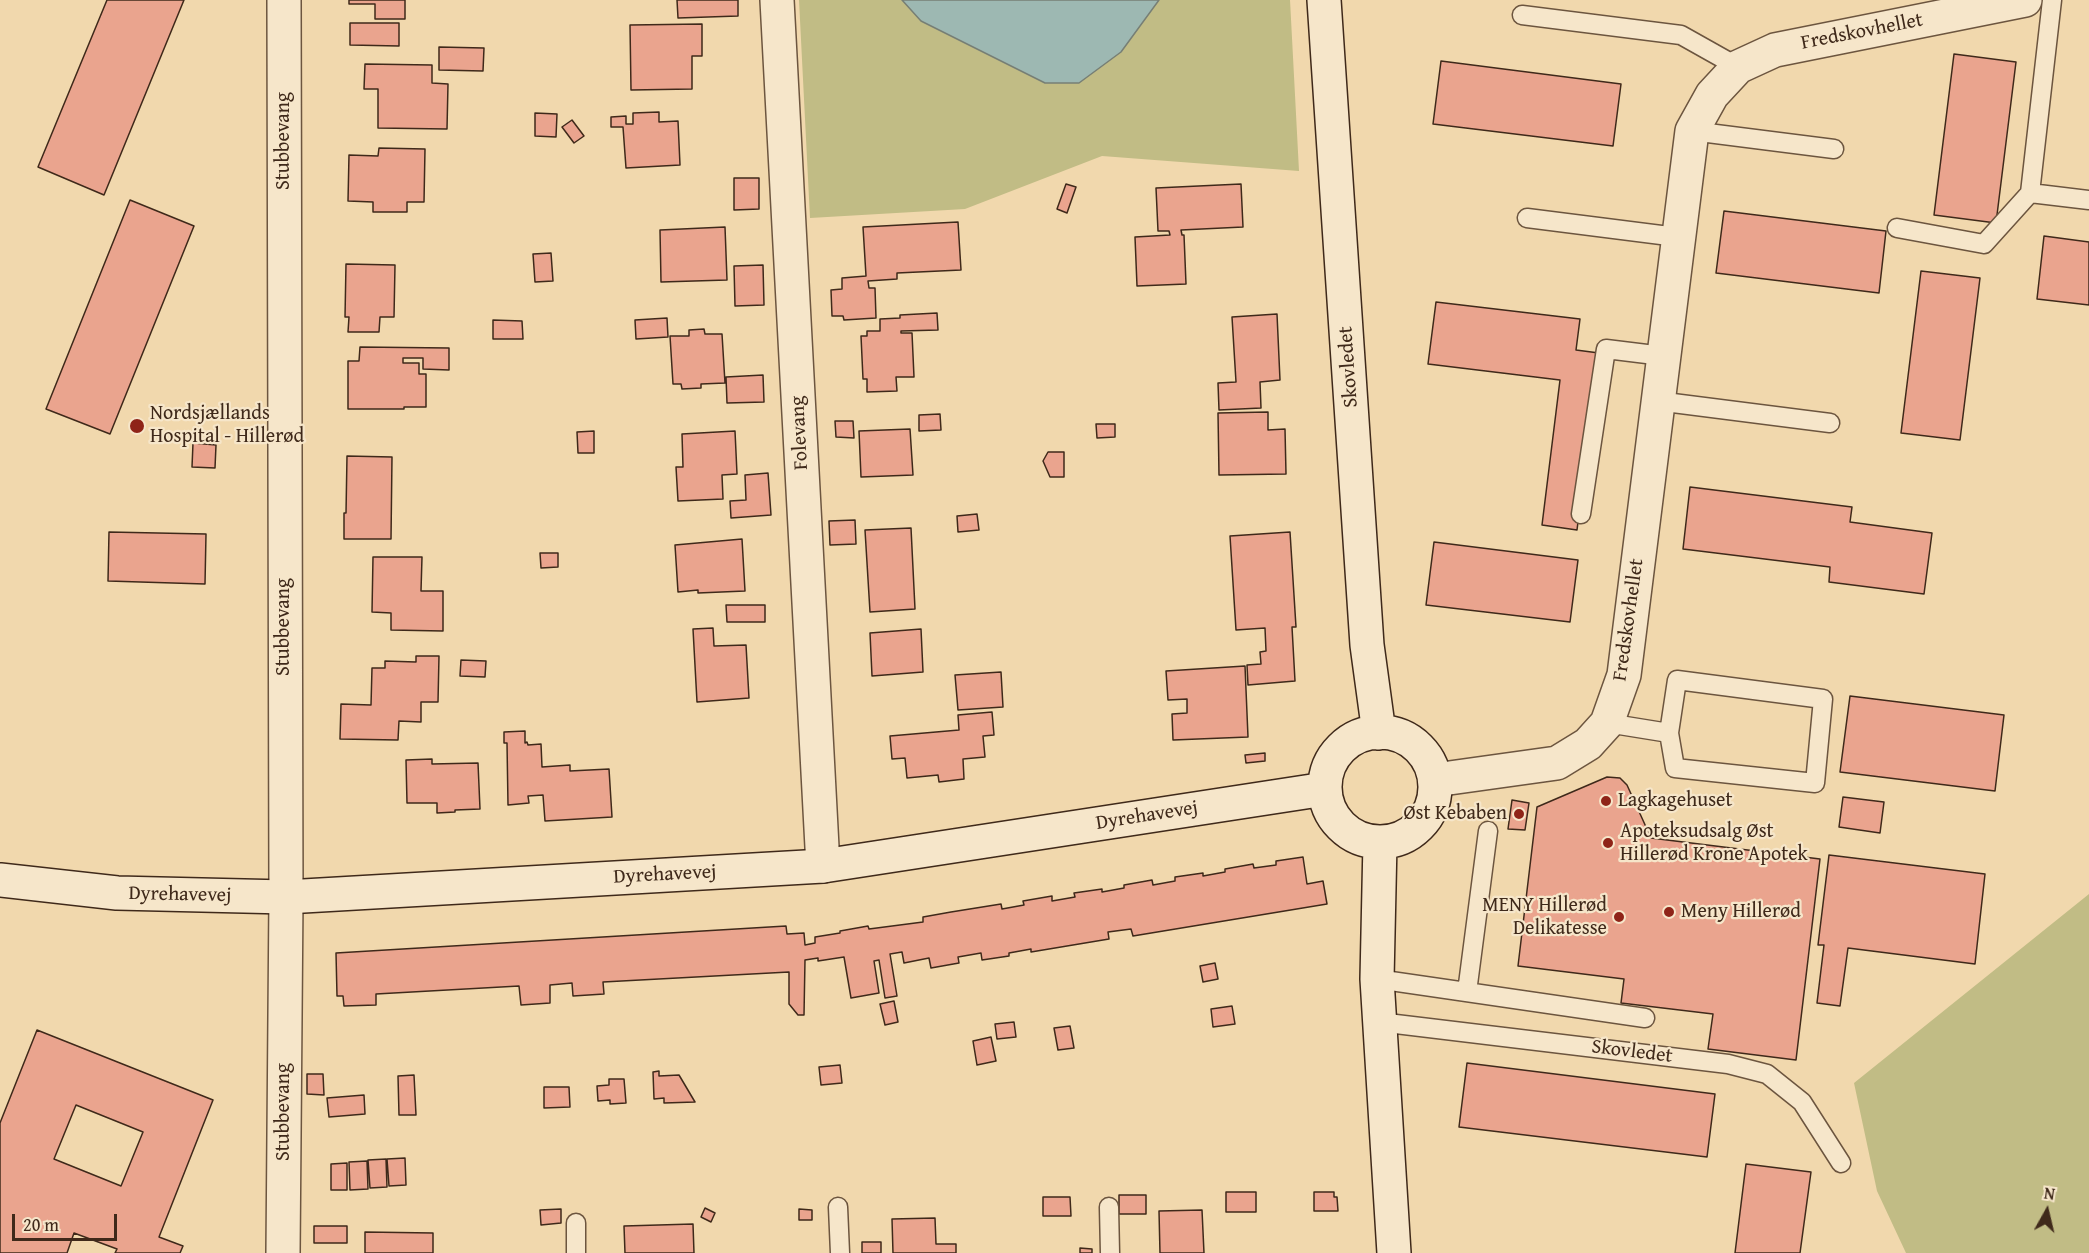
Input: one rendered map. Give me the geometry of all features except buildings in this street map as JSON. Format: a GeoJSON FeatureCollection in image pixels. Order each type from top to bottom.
{"type":"FeatureCollection","features":[{"type":"Feature","properties":{"kind":"street","name":"Stubbevang"},"geometry":{"type":"LineString","coordinates":[[283,1253],[286,897],[284,0]]}},
{"type":"Feature","properties":{"kind":"street","name":"Folevang"},"geometry":{"type":"LineString","coordinates":[[777,0],[823,866]]}},
{"type":"Feature","properties":{"kind":"street","name":"Skovledet"},"geometry":{"type":"LineString","coordinates":[[1324,0],[1367,645],[1379,733]]}},
{"type":"Feature","properties":{"kind":"street","name":"Fredskovhellet"},"geometry":{"type":"LineString","coordinates":[[1435,780],[1557,763],[1588,744],[1606,723],[1624,675],[1692,131],[1712,95],[1738,67],[1775,50],[2025,0]]}},
{"type":"Feature","properties":{"kind":"street"},"geometry":{"type":"LineString","coordinates":[[1379,733],[1399,735],[1416,746],[1429,761],[1435,780],[1433,803],[1422,824],[1403,837],[1380,842],[1360,838],[1342,826],[1330,809],[1325,789],[1329,768],[1340,750],[1358,737],[1379,733]]}},
{"type":"Feature","properties":{"kind":"street","name":"Dyrehavevej"},"geometry":{"type":"LineString","coordinates":[[0,880],[117,893],[286,897],[823,866],[1325,789]]}},
{"type":"Feature","properties":{"kind":"street"},"geometry":{"type":"LineString","coordinates":[[1380,842],[1377,979],[1394,1253]]}},
{"type":"Feature","properties":{"kind":"lane"},"geometry":{"type":"LineString","coordinates":[[1897,228],[1984,244],[2030,193],[2052,0]]}},
{"type":"Feature","properties":{"kind":"lane"},"geometry":{"type":"LineString","coordinates":[[1522,15],[1681,35],[1738,67]]}},
{"type":"Feature","properties":{"kind":"lane"},"geometry":{"type":"LineString","coordinates":[[1692,131],[1834,149]]}},
{"type":"Feature","properties":{"kind":"lane"},"geometry":{"type":"LineString","coordinates":[[2030,193],[2089,200]]}},
{"type":"Feature","properties":{"kind":"lane"},"geometry":{"type":"LineString","coordinates":[[1527,218],[1677,237]]}},
{"type":"Feature","properties":{"kind":"lane"},"geometry":{"type":"LineString","coordinates":[[1581,514],[1606,349],[1663,356]]}},
{"type":"Feature","properties":{"kind":"lane"},"geometry":{"type":"LineString","coordinates":[[1657,401],[1830,423]]}},
{"type":"Feature","properties":{"kind":"lane"},"geometry":{"type":"LineString","coordinates":[[1677,680],[1823,699],[1815,783],[1675,768],[1669,734],[1677,680]]}},
{"type":"Feature","properties":{"kind":"lane"},"geometry":{"type":"LineString","coordinates":[[1606,723],[1669,734]]}},
{"type":"Feature","properties":{"kind":"lane"},"geometry":{"type":"LineString","coordinates":[[1467,992],[1488,831]]}},
{"type":"Feature","properties":{"kind":"lane"},"geometry":{"type":"LineString","coordinates":[[1377,979],[1645,1018]]}},
{"type":"Feature","properties":{"kind":"lane","name":"Skovledet"},"geometry":{"type":"LineString","coordinates":[[1379,1022],[1728,1064],[1767,1074],[1802,1102],[1842,1163]]}},
{"type":"Feature","properties":{"kind":"lane"},"geometry":{"type":"LineString","coordinates":[[838,1207],[840,1253]]}},
{"type":"Feature","properties":{"kind":"lane"},"geometry":{"type":"LineString","coordinates":[[1109,1208],[1110,1253]]}},
{"type":"Feature","properties":{"kind":"lane"},"geometry":{"type":"LineString","coordinates":[[576,1222],[576,1253]]}},
{"type":"Feature","properties":{"kind":"shaded area"},"geometry":{"type":"Polygon","coordinates":[[[799,0],[1290,0],[1299,171],[1102,156],[965,209],[810,218],[799,0]]]}},
{"type":"Feature","properties":{"kind":"shaded area"},"geometry":{"type":"Polygon","coordinates":[[[2089,894],[2089,1253],[1906,1253],[1877,1191],[1854,1083],[2089,894]]]}},
{"type":"Feature","properties":{"kind":"water"},"geometry":{"type":"Polygon","coordinates":[[[902,0],[1159,0],[1121,52],[1079,83],[1045,83],[921,21],[902,0]]]}},
{"type":"Feature","properties":{"kind":"place","name":"Nordsjællands Hospital - Hillerød"},"geometry":{"type":"Point","coordinates":[137,426]}},
{"type":"Feature","properties":{"kind":"place","name":"Lagkagehuset"},"geometry":{"type":"Point","coordinates":[1606,801]}},
{"type":"Feature","properties":{"kind":"place","name":"Øst Kebaben"},"geometry":{"type":"Point","coordinates":[1519,814]}},
{"type":"Feature","properties":{"kind":"place","name":"Apoteksudsalg Øst Hillerød Krone Apotek"},"geometry":{"type":"Point","coordinates":[1608,843]}},
{"type":"Feature","properties":{"kind":"place","name":"Meny Hillerød"},"geometry":{"type":"Point","coordinates":[1669,912]}},
{"type":"Feature","properties":{"kind":"place","name":"MENY Hillerød Delikatesse"},"geometry":{"type":"Point","coordinates":[1619,917]}}]}
